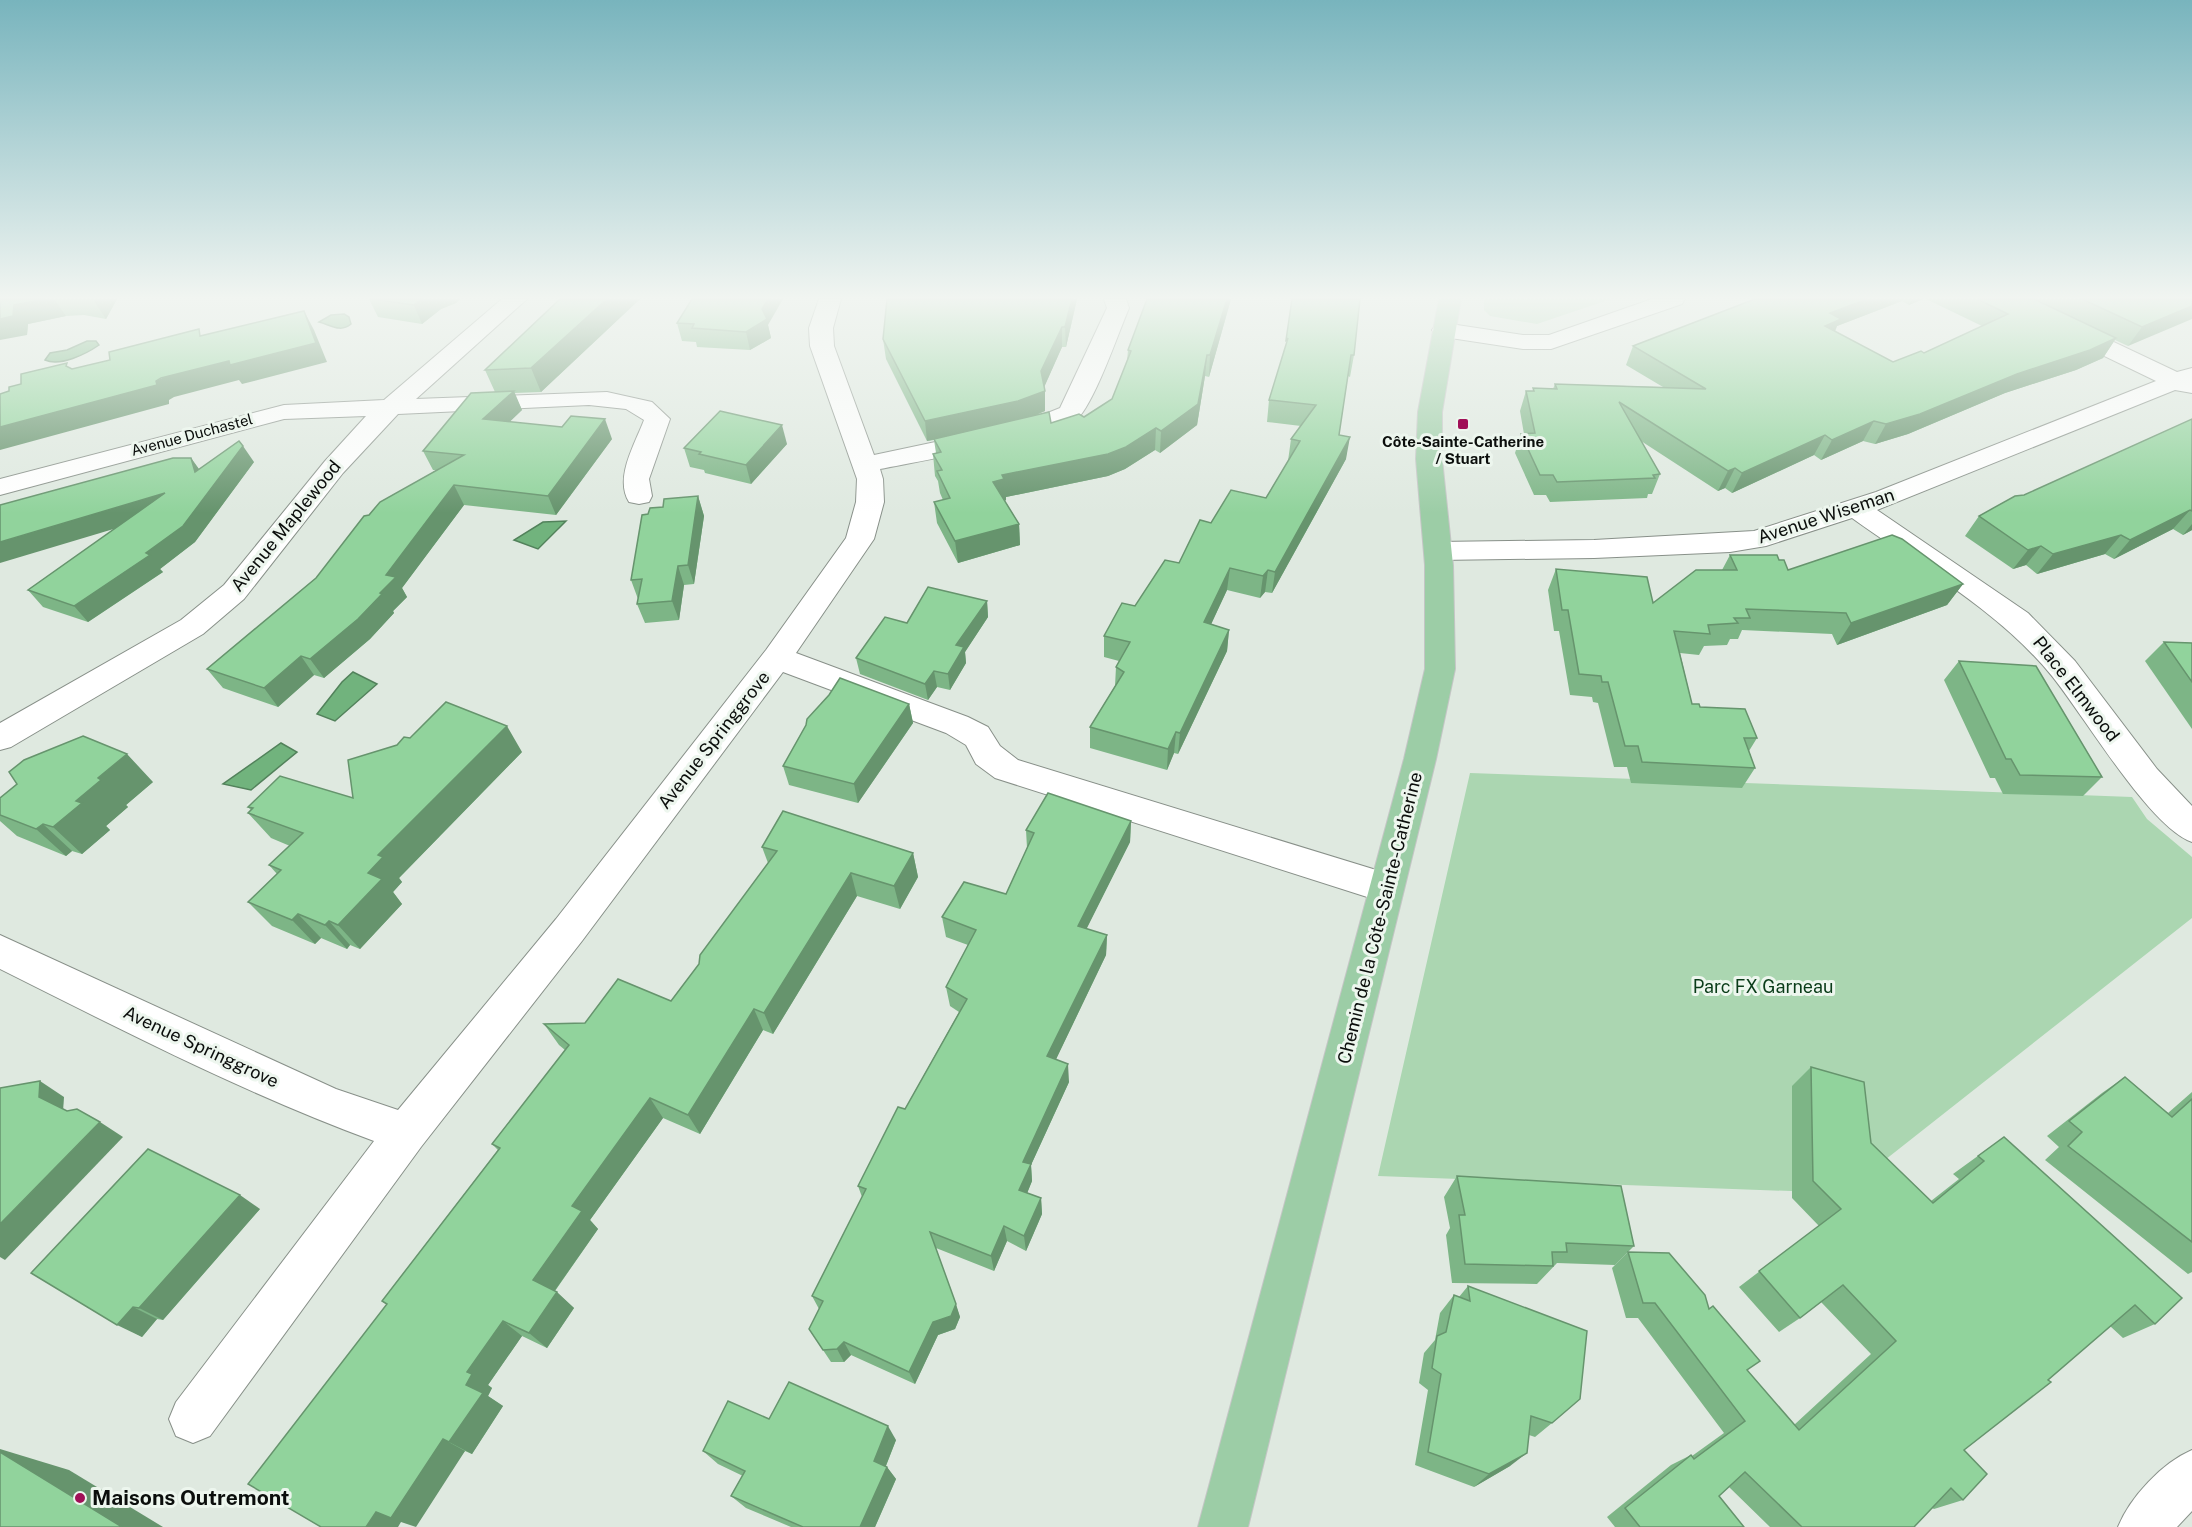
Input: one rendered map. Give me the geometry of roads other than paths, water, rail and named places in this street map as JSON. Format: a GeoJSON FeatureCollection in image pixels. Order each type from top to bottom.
{"type":"FeatureCollection","features":[{"type":"Feature","properties":{"kind":"main road","name":"Chemin de la Côte-Sainte-Catherine"},"geometry":{"type":"LineString","coordinates":[[1223,1527],[1420,759],[1440,669],[1438,551],[1429,459],[1430,412],[1437,370]]}},
{"type":"Feature","properties":{"kind":"street","name":"Avenue Maplewood"},"geometry":{"type":"LineString","coordinates":[[0,738],[192,627],[234,592],[334,467],[388,408],[432,370]]}},
{"type":"Feature","properties":{"kind":"street","name":"Avenue Springgrove"},"geometry":{"type":"LineString","coordinates":[[193,1419],[406,1133],[569,930],[777,658],[860,538],[870,502],[867,464],[831,370]]}},
{"type":"Feature","properties":{"kind":"street"},"geometry":{"type":"LineString","coordinates":[[867,464],[1026,430],[1054,421],[1069,413],[1090,370]]}},
{"type":"Feature","properties":{"kind":"street"},"geometry":{"type":"LineString","coordinates":[[2160,370],[2186,382]]}},
{"type":"Feature","properties":{"kind":"street","name":"Avenue Wiseman"},"geometry":{"type":"LineString","coordinates":[[1438,551],[1730,543],[1783,532],[1897,494],[2186,382]]}},
{"type":"Feature","properties":{"kind":"street","name":"Avenue Duchastel"},"geometry":{"type":"LineString","coordinates":[[0,487],[260,417],[306,410],[589,398],[622,401],[639,406],[651,411],[657,419],[636,479],[639,496]]}},
{"type":"Feature","properties":{"kind":"street","name":"Place Elmwood"},"geometry":{"type":"LineString","coordinates":[[1855,508],[2017,620],[2039,639],[2140,771],[2192,828]]}},
{"type":"Feature","properties":{"kind":"street"},"geometry":{"type":"LineString","coordinates":[[777,658],[957,725],[977,736],[988,755],[1007,769],[1386,888]]}},
{"type":"Feature","properties":{"kind":"street","name":"Avenue Springgrove"},"geometry":{"type":"LineString","coordinates":[[0,951],[124,1012],[318,1101],[406,1133]]}},
{"type":"Feature","properties":{"kind":"street"},"geometry":{"type":"LineString","coordinates":[[2143,1527],[2192,1475]]}},
{"type":"Feature","properties":{"kind":"place","name":"Côte-Sainte-Catherine / Stuart"},"geometry":{"type":"Point","coordinates":[1463,424]}},
{"type":"Feature","properties":{"kind":"place","name":"Maisons Outremont"},"geometry":{"type":"Point","coordinates":[80,1498]}},
{"type":"Feature","properties":{"kind":"park label","name":"Parc FX Garneau"},"geometry":{"type":"Point","coordinates":[1763,987]}}]}
